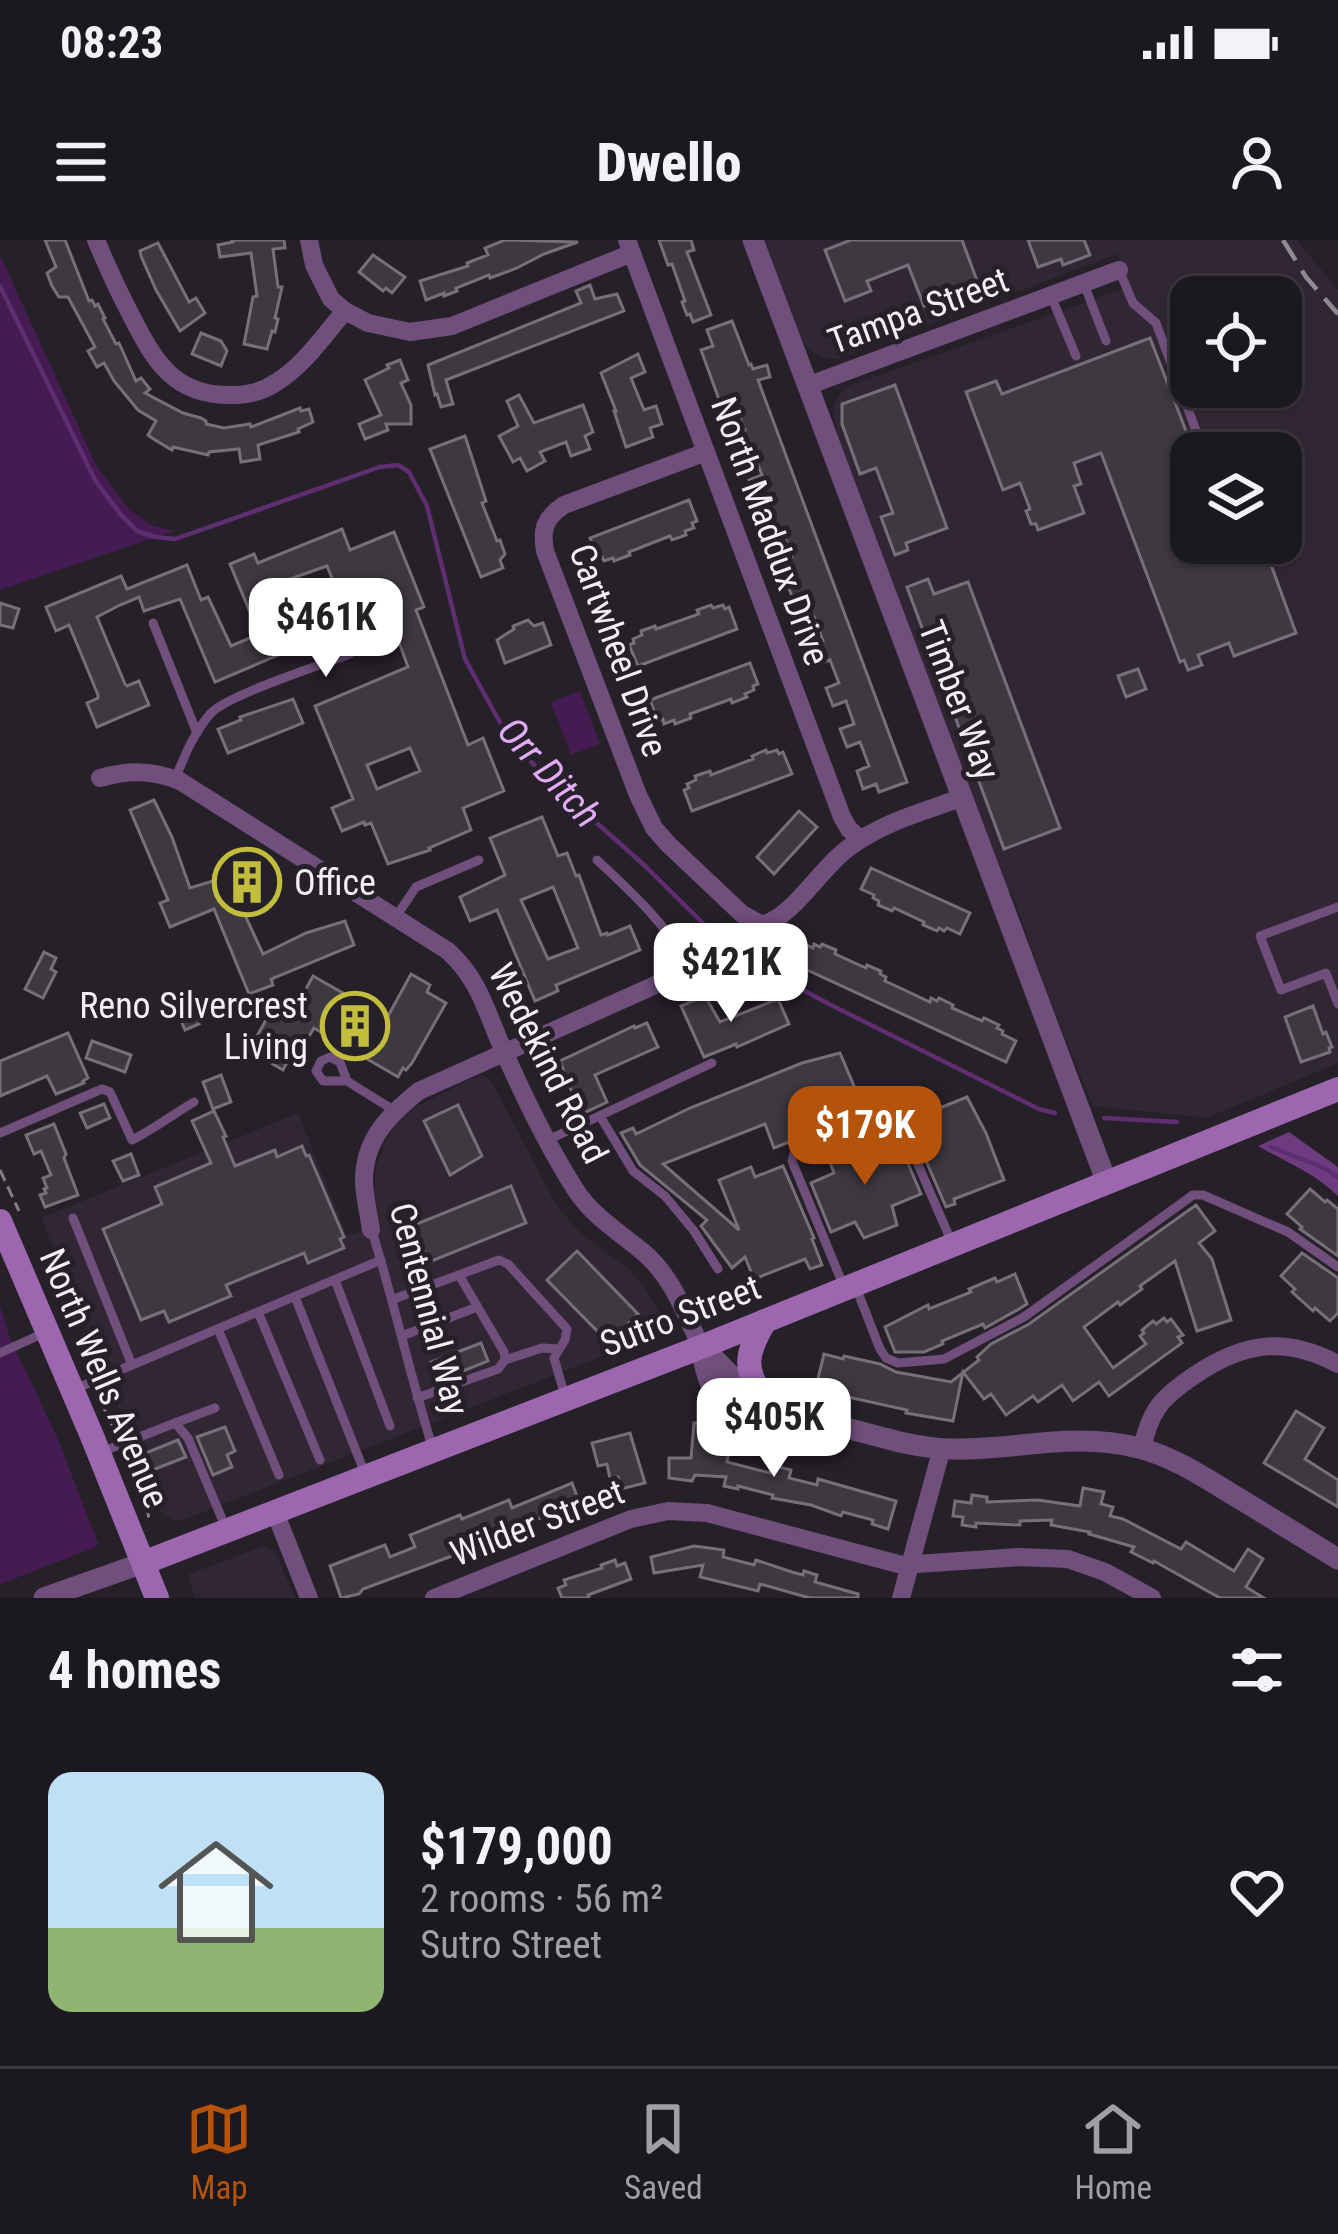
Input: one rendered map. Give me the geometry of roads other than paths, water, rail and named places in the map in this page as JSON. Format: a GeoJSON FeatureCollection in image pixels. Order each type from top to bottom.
{"type":"FeatureCollection","features":[{"type":"Feature","properties":{"kind":"main road","name":"Sutro Street"},"geometry":{"type":"LineString","coordinates":[[143,1563],[765,1321],[1338,1089]]}},
{"type":"Feature","properties":{"kind":"main road","name":"North Wells Avenue"},"geometry":{"type":"LineString","coordinates":[[0,1221],[157,1598]]}},
{"type":"Feature","properties":{"kind":"main road"},"geometry":{"type":"LineString","coordinates":[[765,1321],[754,1340],[748,1369],[765,1400]]}},
{"type":"Feature","properties":{"kind":"street"},"geometry":{"type":"LineString","coordinates":[[96,240],[151,354],[182,384],[199,392],[243,395],[277,383],[345,310]]}},
{"type":"Feature","properties":{"kind":"street"},"geometry":{"type":"LineString","coordinates":[[309,240],[322,284],[345,310],[389,329],[433,330],[452,326],[630,247]]}},
{"type":"Feature","properties":{"kind":"street","name":"Timber Way"},"geometry":{"type":"LineString","coordinates":[[753,240],[1107,1183]]}},
{"type":"Feature","properties":{"kind":"street","name":"North Maddux Drive"},"geometry":{"type":"LineString","coordinates":[[630,247],[842,817],[860,839]]}},
{"type":"Feature","properties":{"kind":"street","name":"Tampa Street"},"geometry":{"type":"LineString","coordinates":[[807,386],[1119,270]]}},
{"type":"Feature","properties":{"kind":"street","name":"Cartwheel Drive"},"geometry":{"type":"LineString","coordinates":[[706,452],[564,505],[545,520],[543,541],[638,795],[654,828],[742,914],[762,925],[780,916],[860,839]]}},
{"type":"Feature","properties":{"kind":"street","name":"Wedekind Road"},"geometry":{"type":"LineString","coordinates":[[100,778],[142,771],[175,779],[462,964],[576,1190],[606,1225],[660,1269],[701,1346],[709,1380],[727,1404],[766,1417],[795,1417],[942,1448],[1068,1439],[1142,1449],[1208,1479],[1338,1559]]}},
{"type":"Feature","properties":{"kind":"street"},"geometry":{"type":"LineString","coordinates":[[860,839],[961,798]]}},
{"type":"Feature","properties":{"kind":"street","name":"Centennial Way"},"geometry":{"type":"LineString","coordinates":[[371,1230],[364,1180],[370,1144],[395,1111],[419,1091],[701,964]]}},
{"type":"Feature","properties":{"kind":"street","name":"Wedekind Road"},"geometry":{"type":"LineString","coordinates":[[701,1346],[735,1384],[795,1417]]}},
{"type":"Feature","properties":{"kind":"street"},"geometry":{"type":"LineString","coordinates":[[1142,1449],[1147,1424],[1163,1399],[1232,1354],[1284,1346],[1306,1349],[1338,1364]]}},
{"type":"Feature","properties":{"kind":"street"},"geometry":{"type":"LineString","coordinates":[[901,1598],[942,1448]]}},
{"type":"Feature","properties":{"kind":"street","name":"Wilder Street"},"geometry":{"type":"LineString","coordinates":[[434,1598],[631,1519],[668,1511],[707,1514],[890,1563],[1068,1559],[1106,1572],[1152,1598]]}},
{"type":"Feature","properties":{"kind":"street"},"geometry":{"type":"LineString","coordinates":[[275,1512],[309,1598]]}},
{"type":"Feature","properties":{"kind":"street","name":"Sutro Street"},"geometry":{"type":"LineString","coordinates":[[44,1598],[143,1563]]}},
{"type":"Feature","properties":{"kind":"lane"},"geometry":{"type":"LineString","coordinates":[[1119,270],[1132,303],[1156,323],[1197,432]]}},
{"type":"Feature","properties":{"kind":"lane"},"geometry":{"type":"LineString","coordinates":[[1084,284],[1106,341]]}},
{"type":"Feature","properties":{"kind":"lane"},"geometry":{"type":"LineString","coordinates":[[1051,296],[1076,356]]}},
{"type":"Feature","properties":{"kind":"lane"},"geometry":{"type":"LineString","coordinates":[[153,623],[197,733]]}},
{"type":"Feature","properties":{"kind":"lane"},"geometry":{"type":"LineString","coordinates":[[175,779],[190,742],[215,709],[350,654]]}},
{"type":"Feature","properties":{"kind":"lane"},"geometry":{"type":"LineString","coordinates":[[394,918],[416,887],[479,860]]}},
{"type":"Feature","properties":{"kind":"lane"},"geometry":{"type":"LineString","coordinates":[[597,860],[701,964]]}},
{"type":"Feature","properties":{"kind":"lane"},"geometry":{"type":"LineString","coordinates":[[1338,908],[1260,936],[1280,990],[1326,973],[1338,1004]]}},
{"type":"Feature","properties":{"kind":"lane"},"geometry":{"type":"LineString","coordinates":[[548,1140],[712,1063]]}},
{"type":"Feature","properties":{"kind":"lane"},"geometry":{"type":"LineString","coordinates":[[347,1081],[395,1111]]}},
{"type":"Feature","properties":{"kind":"lane"},"geometry":{"type":"LineString","coordinates":[[0,1132],[102,1089],[110,1092],[132,1140],[194,1102]]}},
{"type":"Feature","properties":{"kind":"lane"},"geometry":{"type":"LineString","coordinates":[[953,1245],[899,1120],[884,1113],[794,1153],[792,1161],[880,1348],[886,1358],[898,1363],[944,1359],[1024,1317],[1193,1195],[1203,1195],[1288,1232],[1338,1267]]}},
{"type":"Feature","properties":{"kind":"lane"},"geometry":{"type":"LineString","coordinates":[[600,1116],[632,1171],[664,1196],[694,1231],[718,1270]]}},
{"type":"Feature","properties":{"kind":"lane"},"geometry":{"type":"LineString","coordinates":[[73,1218],[132,1365]]}},
{"type":"Feature","properties":{"kind":"lane","name":"Centennial Way"},"geometry":{"type":"LineString","coordinates":[[371,1230],[434,1451]]}},
{"type":"Feature","properties":{"kind":"lane"},"geometry":{"type":"LineString","coordinates":[[71,1390],[381,1260]]}},
{"type":"Feature","properties":{"kind":"lane"},"geometry":{"type":"LineString","coordinates":[[394,1299],[499,1260],[508,1264],[567,1329],[554,1358],[566,1399]]}},
{"type":"Feature","properties":{"kind":"lane"},"geometry":{"type":"LineString","coordinates":[[458,1275],[505,1360]]}},
{"type":"Feature","properties":{"kind":"lane"},"geometry":{"type":"LineString","coordinates":[[335,1280],[390,1426]]}},
{"type":"Feature","properties":{"kind":"lane"},"geometry":{"type":"LineString","coordinates":[[295,1297],[367,1476]]}},
{"type":"Feature","properties":{"kind":"lane"},"geometry":{"type":"LineString","coordinates":[[402,1336],[477,1307]]}},
{"type":"Feature","properties":{"kind":"lane"},"geometry":{"type":"LineString","coordinates":[[258,1312],[320,1460]]}},
{"type":"Feature","properties":{"kind":"lane"},"geometry":{"type":"LineString","coordinates":[[218,1329],[279,1475]]}},
{"type":"Feature","properties":{"kind":"lane"},"geometry":{"type":"LineString","coordinates":[[0,1352],[47,1332]]}},
{"type":"Feature","properties":{"kind":"lane"},"geometry":{"type":"LineString","coordinates":[[417,1398],[498,1369],[505,1360],[542,1348],[558,1349]]}},
{"type":"Feature","properties":{"kind":"lane"},"geometry":{"type":"LineString","coordinates":[[99,1454],[215,1408]]}},
{"type":"Feature","properties":{"kind":"lane"},"geometry":{"type":"LineString","coordinates":[[175,1423],[188,1438],[227,1531]]}},
{"type":"Feature","properties":{"kind":"waterway","name":"Orr Ditch"},"geometry":{"type":"LineString","coordinates":[[0,286],[95,480],[137,531],[175,539],[380,467],[398,465],[409,472],[427,506],[465,659],[507,735],[546,778],[722,942],[829,1004],[1055,1113]]}},
{"type":"Feature","properties":{"kind":"waterway","name":"Orr Ditch"},"geometry":{"type":"LineString","coordinates":[[1104,1118],[1177,1122]]}},
{"type":"Feature","properties":{"kind":"waterway","name":"Orr Ditch"},"geometry":{"type":"LineString","coordinates":[[1271,1147],[1338,1177]]}},
{"type":"Feature","properties":{"kind":"railway"},"geometry":{"type":"LineString","coordinates":[[1283,240],[1306,277],[1338,314]]}},
{"type":"Feature","properties":{"kind":"place","name":"Office"},"geometry":{"type":"Point","coordinates":[247,882]}},
{"type":"Feature","properties":{"kind":"place","name":"Reno Silvercrest Living"},"geometry":{"type":"Point","coordinates":[355,1026]}}]}
